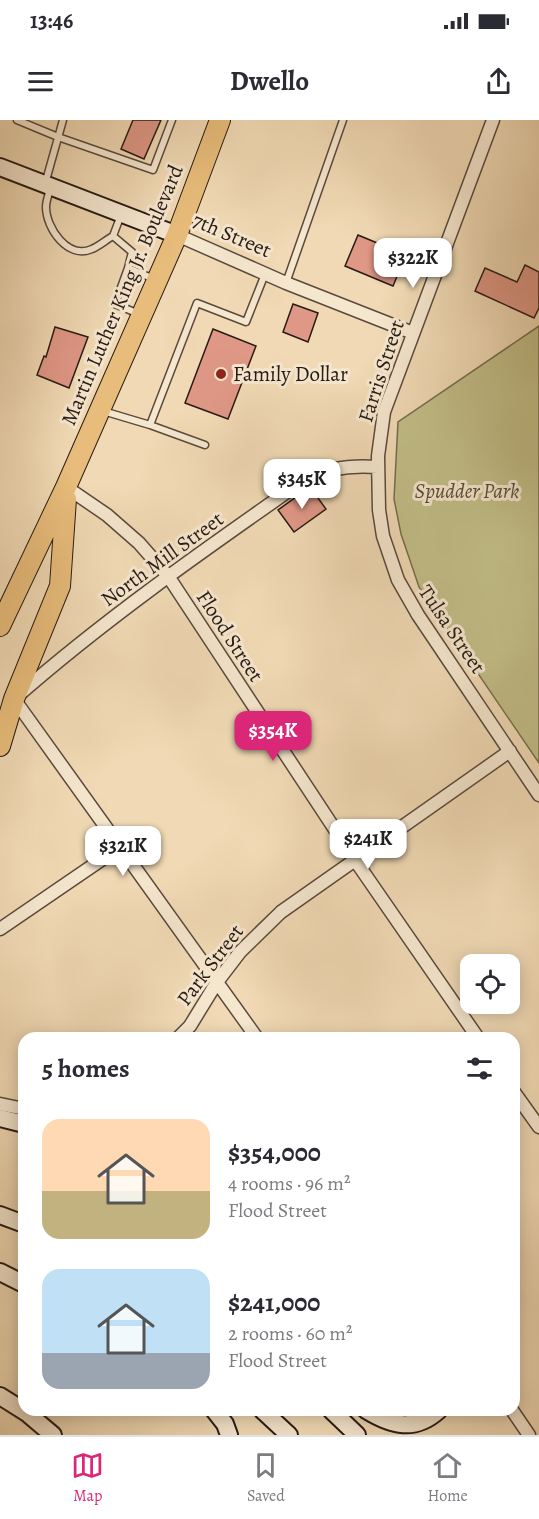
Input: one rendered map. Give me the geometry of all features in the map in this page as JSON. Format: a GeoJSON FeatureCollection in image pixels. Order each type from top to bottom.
{"type":"FeatureCollection","features":[{"type":"Feature","properties":{"kind":"main road","name":"Martin Luther King Jr. Boulevard"},"geometry":{"type":"LineString","coordinates":[[0,626],[66,487],[177,235],[220,120]]}},
{"type":"Feature","properties":{"kind":"main road","name":"Martin Luther King Jr. Boulevard"},"geometry":{"type":"LineString","coordinates":[[0,746],[14,699],[60,586],[66,487]]}},
{"type":"Feature","properties":{"kind":"street","name":"Farris Street"},"geometry":{"type":"LineString","coordinates":[[378,467],[384,412],[493,120]]}},
{"type":"Feature","properties":{"kind":"street","name":"7th Street"},"geometry":{"type":"LineString","coordinates":[[0,167],[177,235],[286,283],[413,333]]}},
{"type":"Feature","properties":{"kind":"street","name":"North Mill Street"},"geometry":{"type":"LineString","coordinates":[[14,699],[53,665],[168,576],[307,478],[318,472],[342,467],[356,465],[378,467]]}},
{"type":"Feature","properties":{"kind":"street","name":"Tulsa Street"},"geometry":{"type":"LineString","coordinates":[[378,467],[379,510],[383,536],[403,592],[539,795]]}},
{"type":"Feature","properties":{"kind":"street","name":"Flood Street"},"geometry":{"type":"LineString","coordinates":[[66,487],[107,515],[139,543],[168,576],[356,861],[474,1032]]}},
{"type":"Feature","properties":{"kind":"street"},"geometry":{"type":"LineString","coordinates":[[14,699],[253,1032]]}},
{"type":"Feature","properties":{"kind":"street","name":"Park Street"},"geometry":{"type":"LineString","coordinates":[[184,1032],[240,952],[267,924],[293,903],[510,751]]}},
{"type":"Feature","properties":{"kind":"street"},"geometry":{"type":"LineString","coordinates":[[0,929],[120,847]]}},
{"type":"Feature","properties":{"kind":"street"},"geometry":{"type":"LineString","coordinates":[[520,1100],[539,1127]]}},
{"type":"Feature","properties":{"kind":"street"},"geometry":{"type":"LineString","coordinates":[[0,1104],[18,1108]]}},
{"type":"Feature","properties":{"kind":"street"},"geometry":{"type":"LineString","coordinates":[[0,1118],[18,1122]]}},
{"type":"Feature","properties":{"kind":"street"},"geometry":{"type":"LineString","coordinates":[[0,1215],[18,1222]]}},
{"type":"Feature","properties":{"kind":"street"},"geometry":{"type":"LineString","coordinates":[[0,1266],[18,1272]]}},
{"type":"Feature","properties":{"kind":"street"},"geometry":{"type":"LineString","coordinates":[[0,1272],[18,1281]]}},
{"type":"Feature","properties":{"kind":"street"},"geometry":{"type":"LineString","coordinates":[[0,1396],[18,1407]]}},
{"type":"Feature","properties":{"kind":"street"},"geometry":{"type":"LineString","coordinates":[[31,1416],[53,1435]]}},
{"type":"Feature","properties":{"kind":"street"},"geometry":{"type":"LineString","coordinates":[[219,1416],[229,1435]]}},
{"type":"Feature","properties":{"kind":"street"},"geometry":{"type":"LineString","coordinates":[[269,1416],[290,1435]]}},
{"type":"Feature","properties":{"kind":"street"},"geometry":{"type":"LineString","coordinates":[[337,1416],[357,1435]]}},
{"type":"Feature","properties":{"kind":"street"},"geometry":{"type":"LineString","coordinates":[[378,1416],[391,1422],[416,1425],[432,1416]]}},
{"type":"Feature","properties":{"kind":"street"},"geometry":{"type":"LineString","coordinates":[[516,1416],[529,1435]]}},
{"type":"Feature","properties":{"kind":"lane"},"geometry":{"type":"LineString","coordinates":[[17,120],[32,123],[58,137],[153,170],[172,120]]}},
{"type":"Feature","properties":{"kind":"lane"},"geometry":{"type":"LineString","coordinates":[[63,120],[47,186],[46,208],[51,226],[63,244],[77,251],[91,250],[113,236],[121,215]]}},
{"type":"Feature","properties":{"kind":"lane"},"geometry":{"type":"LineString","coordinates":[[286,283],[343,120]]}},
{"type":"Feature","properties":{"kind":"lane"},"geometry":{"type":"LineString","coordinates":[[113,236],[132,252],[115,304],[142,315]]}},
{"type":"Feature","properties":{"kind":"lane"},"geometry":{"type":"LineString","coordinates":[[128,268],[157,280]]}},
{"type":"Feature","properties":{"kind":"lane"},"geometry":{"type":"LineString","coordinates":[[150,425],[197,303],[246,322],[265,274]]}},
{"type":"Feature","properties":{"kind":"lane"},"geometry":{"type":"LineString","coordinates":[[100,410],[205,445]]}},
{"type":"Feature","properties":{"kind":"green space","name":"Spudder Park"},"geometry":{"type":"Polygon","coordinates":[[[539,326],[539,763],[419,587],[401,534],[394,499],[398,422],[539,326]]]}},
{"type":"Feature","properties":{"kind":"building"},"geometry":{"type":"Polygon","coordinates":[[[133,120],[161,120],[144,159],[121,149],[133,120]]]}},
{"type":"Feature","properties":{"kind":"building"},"geometry":{"type":"Polygon","coordinates":[[[358,235],[406,255],[393,286],[345,266],[358,235]]]}},
{"type":"Feature","properties":{"kind":"building"},"geometry":{"type":"Polygon","coordinates":[[[525,265],[539,272],[539,308],[534,318],[475,291],[485,268],[517,282],[525,265]]]}},
{"type":"Feature","properties":{"kind":"building"},"geometry":{"type":"Polygon","coordinates":[[[293,304],[318,313],[308,342],[283,332],[293,304]]]}},
{"type":"Feature","properties":{"kind":"building"},"geometry":{"type":"Polygon","coordinates":[[[55,327],[88,337],[69,388],[37,375],[44,356],[46,357],[55,327]]]}},
{"type":"Feature","properties":{"kind":"building","name":"Family Dollar"},"geometry":{"type":"Polygon","coordinates":[[[213,329],[256,346],[228,419],[185,403],[213,329]]]}},
{"type":"Feature","properties":{"kind":"building"},"geometry":{"type":"Polygon","coordinates":[[[310,487],[326,509],[294,532],[278,510],[310,487]]]}},
{"type":"Feature","properties":{"kind":"place","name":"Family Dollar"},"geometry":{"type":"Point","coordinates":[221,374]}}]}
